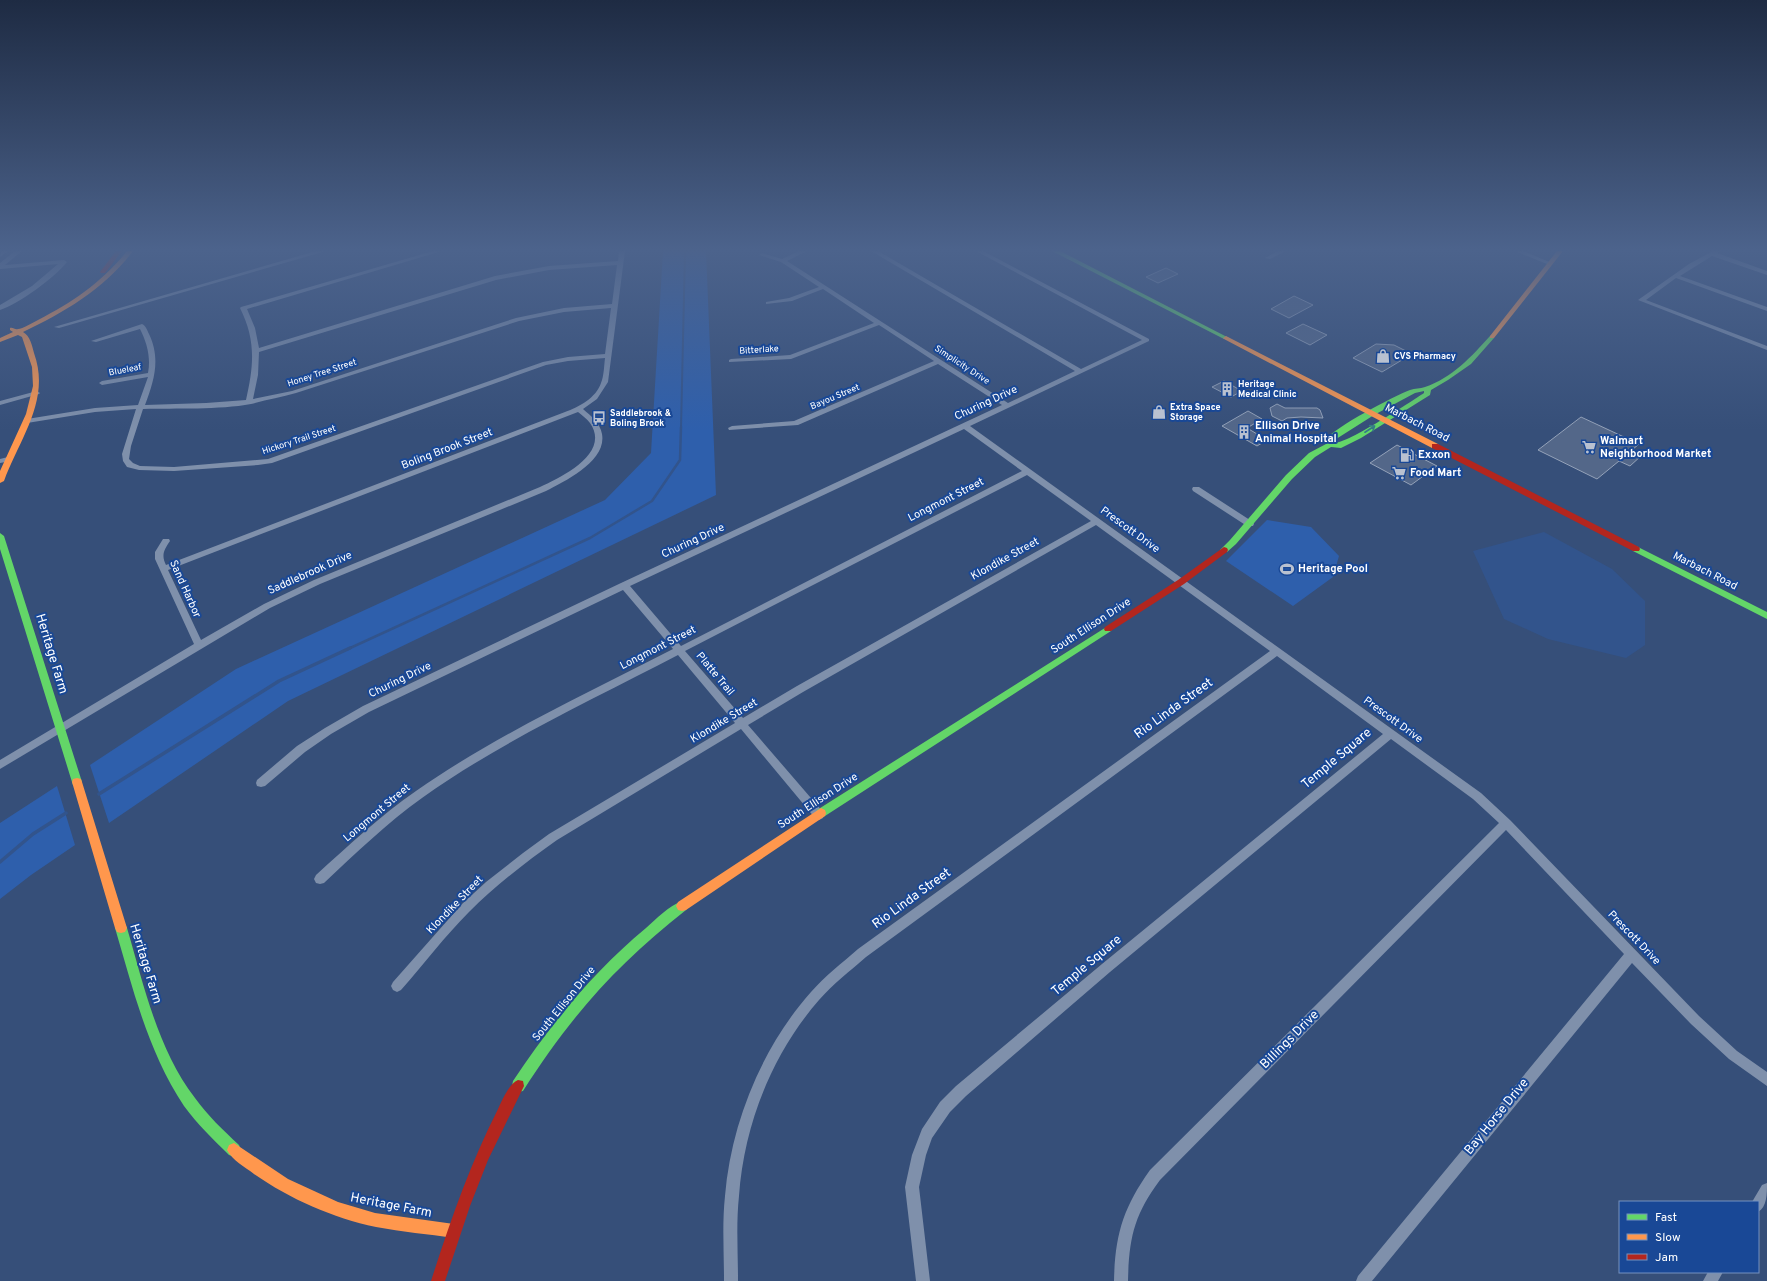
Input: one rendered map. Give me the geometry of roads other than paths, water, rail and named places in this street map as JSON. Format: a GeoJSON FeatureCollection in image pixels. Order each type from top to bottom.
{"type":"FeatureCollection","features":[{"type":"Feature","properties":{"kind":"street"},"geometry":{"type":"LineString","coordinates":[[0,340],[49,311]]}},
{"type":"Feature","properties":{"kind":"street"},"geometry":{"type":"LineString","coordinates":[[0,334],[16,330],[58,311]]}},
{"type":"Feature","properties":{"kind":"street"},"geometry":{"type":"LineString","coordinates":[[57,327],[114,311]]}},
{"type":"Feature","properties":{"kind":"street"},"geometry":{"type":"LineString","coordinates":[[244,311],[253,329],[256,351],[254,381],[249,402]]}},
{"type":"Feature","properties":{"kind":"street"},"geometry":{"type":"LineString","coordinates":[[256,351],[388,311]]}},
{"type":"Feature","properties":{"kind":"street","name":"Honey Tree Street"},"geometry":{"type":"LineString","coordinates":[[27,421],[117,408],[249,402],[274,398],[526,317],[560,311]]}},
{"type":"Feature","properties":{"kind":"street","name":"Boling Brook Street"},"geometry":{"type":"LineString","coordinates":[[164,569],[579,409],[596,396],[602,389],[606,378],[614,311]]}},
{"type":"Feature","properties":{"kind":"street","name":"Simplicity Drive"},"geometry":{"type":"LineString","coordinates":[[860,311],[1007,405]]}},
{"type":"Feature","properties":{"kind":"street"},"geometry":{"type":"LineString","coordinates":[[977,311],[1080,371]]}},
{"type":"Feature","properties":{"kind":"street","name":"Churing Drive"},"geometry":{"type":"LineString","coordinates":[[261,783],[301,748],[360,713],[624,586],[1147,340],[1092,311]]}},
{"type":"Feature","properties":{"kind":"street","name":"Marbach Road"},"geometry":{"type":"LineString","coordinates":[[1172,311],[1767,616]]}},
{"type":"Feature","properties":{"kind":"street","name":"South Ellison Drive"},"geometry":{"type":"LineString","coordinates":[[1330,445],[1329,440],[1371,413],[1413,391],[1427,389],[1446,379],[1469,363],[1482,350],[1512,311]]}},
{"type":"Feature","properties":{"kind":"street"},"geometry":{"type":"LineString","coordinates":[[1669,311],[1767,348]]}},
{"type":"Feature","properties":{"kind":"street","name":"Bitterlake"},"geometry":{"type":"LineString","coordinates":[[731,361],[791,357],[879,323]]}},
{"type":"Feature","properties":{"kind":"street","name":"Hickory Trail Street"},"geometry":{"type":"LineString","coordinates":[[94,341],[142,326],[148,339],[153,354],[152,374],[149,388],[125,456],[126,461],[131,466],[150,469],[234,466],[269,461],[552,362],[609,356]]}},
{"type":"Feature","properties":{"kind":"street"},"geometry":{"type":"LineString","coordinates":[[0,481],[4,460],[27,421],[37,393],[36,371],[25,336],[16,330]]}},
{"type":"Feature","properties":{"kind":"street","name":"Bayou Street"},"geometry":{"type":"LineString","coordinates":[[732,428],[795,423],[939,362]]}},
{"type":"Feature","properties":{"kind":"street","name":"Blueleaf"},"geometry":{"type":"LineString","coordinates":[[102,383],[152,374]]}},
{"type":"Feature","properties":{"kind":"street","name":"South Ellison Drive"},"geometry":{"type":"LineString","coordinates":[[438,1281],[454,1231],[477,1170],[499,1121],[543,1048],[585,993],[618,959],[647,933],[695,897],[819,814],[1181,582],[1222,552],[1250,524],[1297,468],[1312,456],[1330,445],[1338,446],[1358,436],[1428,394],[1427,389]]}},
{"type":"Feature","properties":{"kind":"street"},"geometry":{"type":"LineString","coordinates":[[0,403],[37,393]]}},
{"type":"Feature","properties":{"kind":"street","name":"Saddlebrook Drive"},"geometry":{"type":"LineString","coordinates":[[0,765],[255,612],[305,588],[543,489],[572,474],[590,459],[597,448],[599,440],[599,432],[595,423],[579,409]]}},
{"type":"Feature","properties":{"kind":"street","name":"Prescott Drive"},"geometry":{"type":"LineString","coordinates":[[965,426],[1477,796],[1506,823],[1695,1020],[1733,1055],[1767,1080]]}},
{"type":"Feature","properties":{"kind":"street"},"geometry":{"type":"LineString","coordinates":[[1344,430],[1358,436]]}},
{"type":"Feature","properties":{"kind":"street","name":"Longmont Street"},"geometry":{"type":"LineString","coordinates":[[320,879],[381,824],[420,793],[530,728],[1028,471]]}},
{"type":"Feature","properties":{"kind":"street"},"geometry":{"type":"LineString","coordinates":[[1196,489],[1250,524]]}},
{"type":"Feature","properties":{"kind":"street","name":"Klondike Street"},"geometry":{"type":"LineString","coordinates":[[397,986],[456,919],[494,882],[521,859],[553,837],[800,689],[1097,521]]}},
{"type":"Feature","properties":{"kind":"street","name":"Heritage Farm"},"geometry":{"type":"LineString","coordinates":[[0,536],[61,729],[147,1015],[163,1057],[188,1100],[209,1126],[250,1163],[275,1180],[301,1193],[331,1206],[365,1217],[454,1231]]}},
{"type":"Feature","properties":{"kind":"street","name":"Sand Harbor"},"geometry":{"type":"LineString","coordinates":[[166,541],[159,552],[160,559],[199,646]]}},
{"type":"Feature","properties":{"kind":"street","name":"Platte Trail"},"geometry":{"type":"LineString","coordinates":[[624,586],[819,814]]}},
{"type":"Feature","properties":{"kind":"street","name":"Rio Linda Street"},"geometry":{"type":"LineString","coordinates":[[731,1281],[731,1218],[733,1184],[750,1112],[763,1073],[779,1044],[796,1019],[816,996],[862,953],[1277,651]]}},
{"type":"Feature","properties":{"kind":"street","name":"Temple Square"},"geometry":{"type":"LineString","coordinates":[[923,1281],[912,1187],[919,1155],[927,1134],[945,1107],[961,1091],[1106,968],[1391,733]]}},
{"type":"Feature","properties":{"kind":"street","name":"Billings Drive"},"geometry":{"type":"LineString","coordinates":[[1121,1281],[1121,1254],[1128,1221],[1144,1190],[1155,1175],[1506,823]]}},
{"type":"Feature","properties":{"kind":"street","name":"Bay Horse Drive"},"geometry":{"type":"LineString","coordinates":[[1363,1281],[1632,954]]}},
{"type":"Feature","properties":{"kind":"street"},"geometry":{"type":"LineString","coordinates":[[1759,1203],[1767,1190]]}},
{"type":"Feature","properties":{"kind":"waterway"},"geometry":{"type":"LineString","coordinates":[[681,428],[684,311]]}},
{"type":"Feature","properties":{"kind":"waterway"},"geometry":{"type":"LineString","coordinates":[[348,649],[590,538],[652,501],[680,460],[681,427]]}},
{"type":"Feature","properties":{"kind":"waterway"},"geometry":{"type":"LineString","coordinates":[[99,794],[279,681],[350,648]]}},
{"type":"Feature","properties":{"kind":"waterway"},"geometry":{"type":"LineString","coordinates":[[0,862],[33,834],[66,813]]}},
{"type":"Feature","properties":{"kind":"place","name":"CVS Pharmacy"},"geometry":{"type":"Point","coordinates":[1383,356]}},
{"type":"Feature","properties":{"kind":"place","name":"Heritage Medical Clinic"},"geometry":{"type":"Point","coordinates":[1227,389]}},
{"type":"Feature","properties":{"kind":"place","name":"Extra Space Storage"},"geometry":{"type":"Point","coordinates":[1159,412]}},
{"type":"Feature","properties":{"kind":"place","name":"Saddlebrook & Boling Brook"},"geometry":{"type":"Point","coordinates":[599,418]}},
{"type":"Feature","properties":{"kind":"place","name":"Ellison Drive Animal Hospital"},"geometry":{"type":"Point","coordinates":[1244,432]}},
{"type":"Feature","properties":{"kind":"place","name":"Walmart Neighborhood Market"},"geometry":{"type":"Point","coordinates":[1589,447]}},
{"type":"Feature","properties":{"kind":"place","name":"Exxon"},"geometry":{"type":"Point","coordinates":[1407,455]}},
{"type":"Feature","properties":{"kind":"place","name":"Food Mart"},"geometry":{"type":"Point","coordinates":[1399,473]}},
{"type":"Feature","properties":{"kind":"place","name":"Heritage Pool"},"geometry":{"type":"Point","coordinates":[1287,569]}}]}
